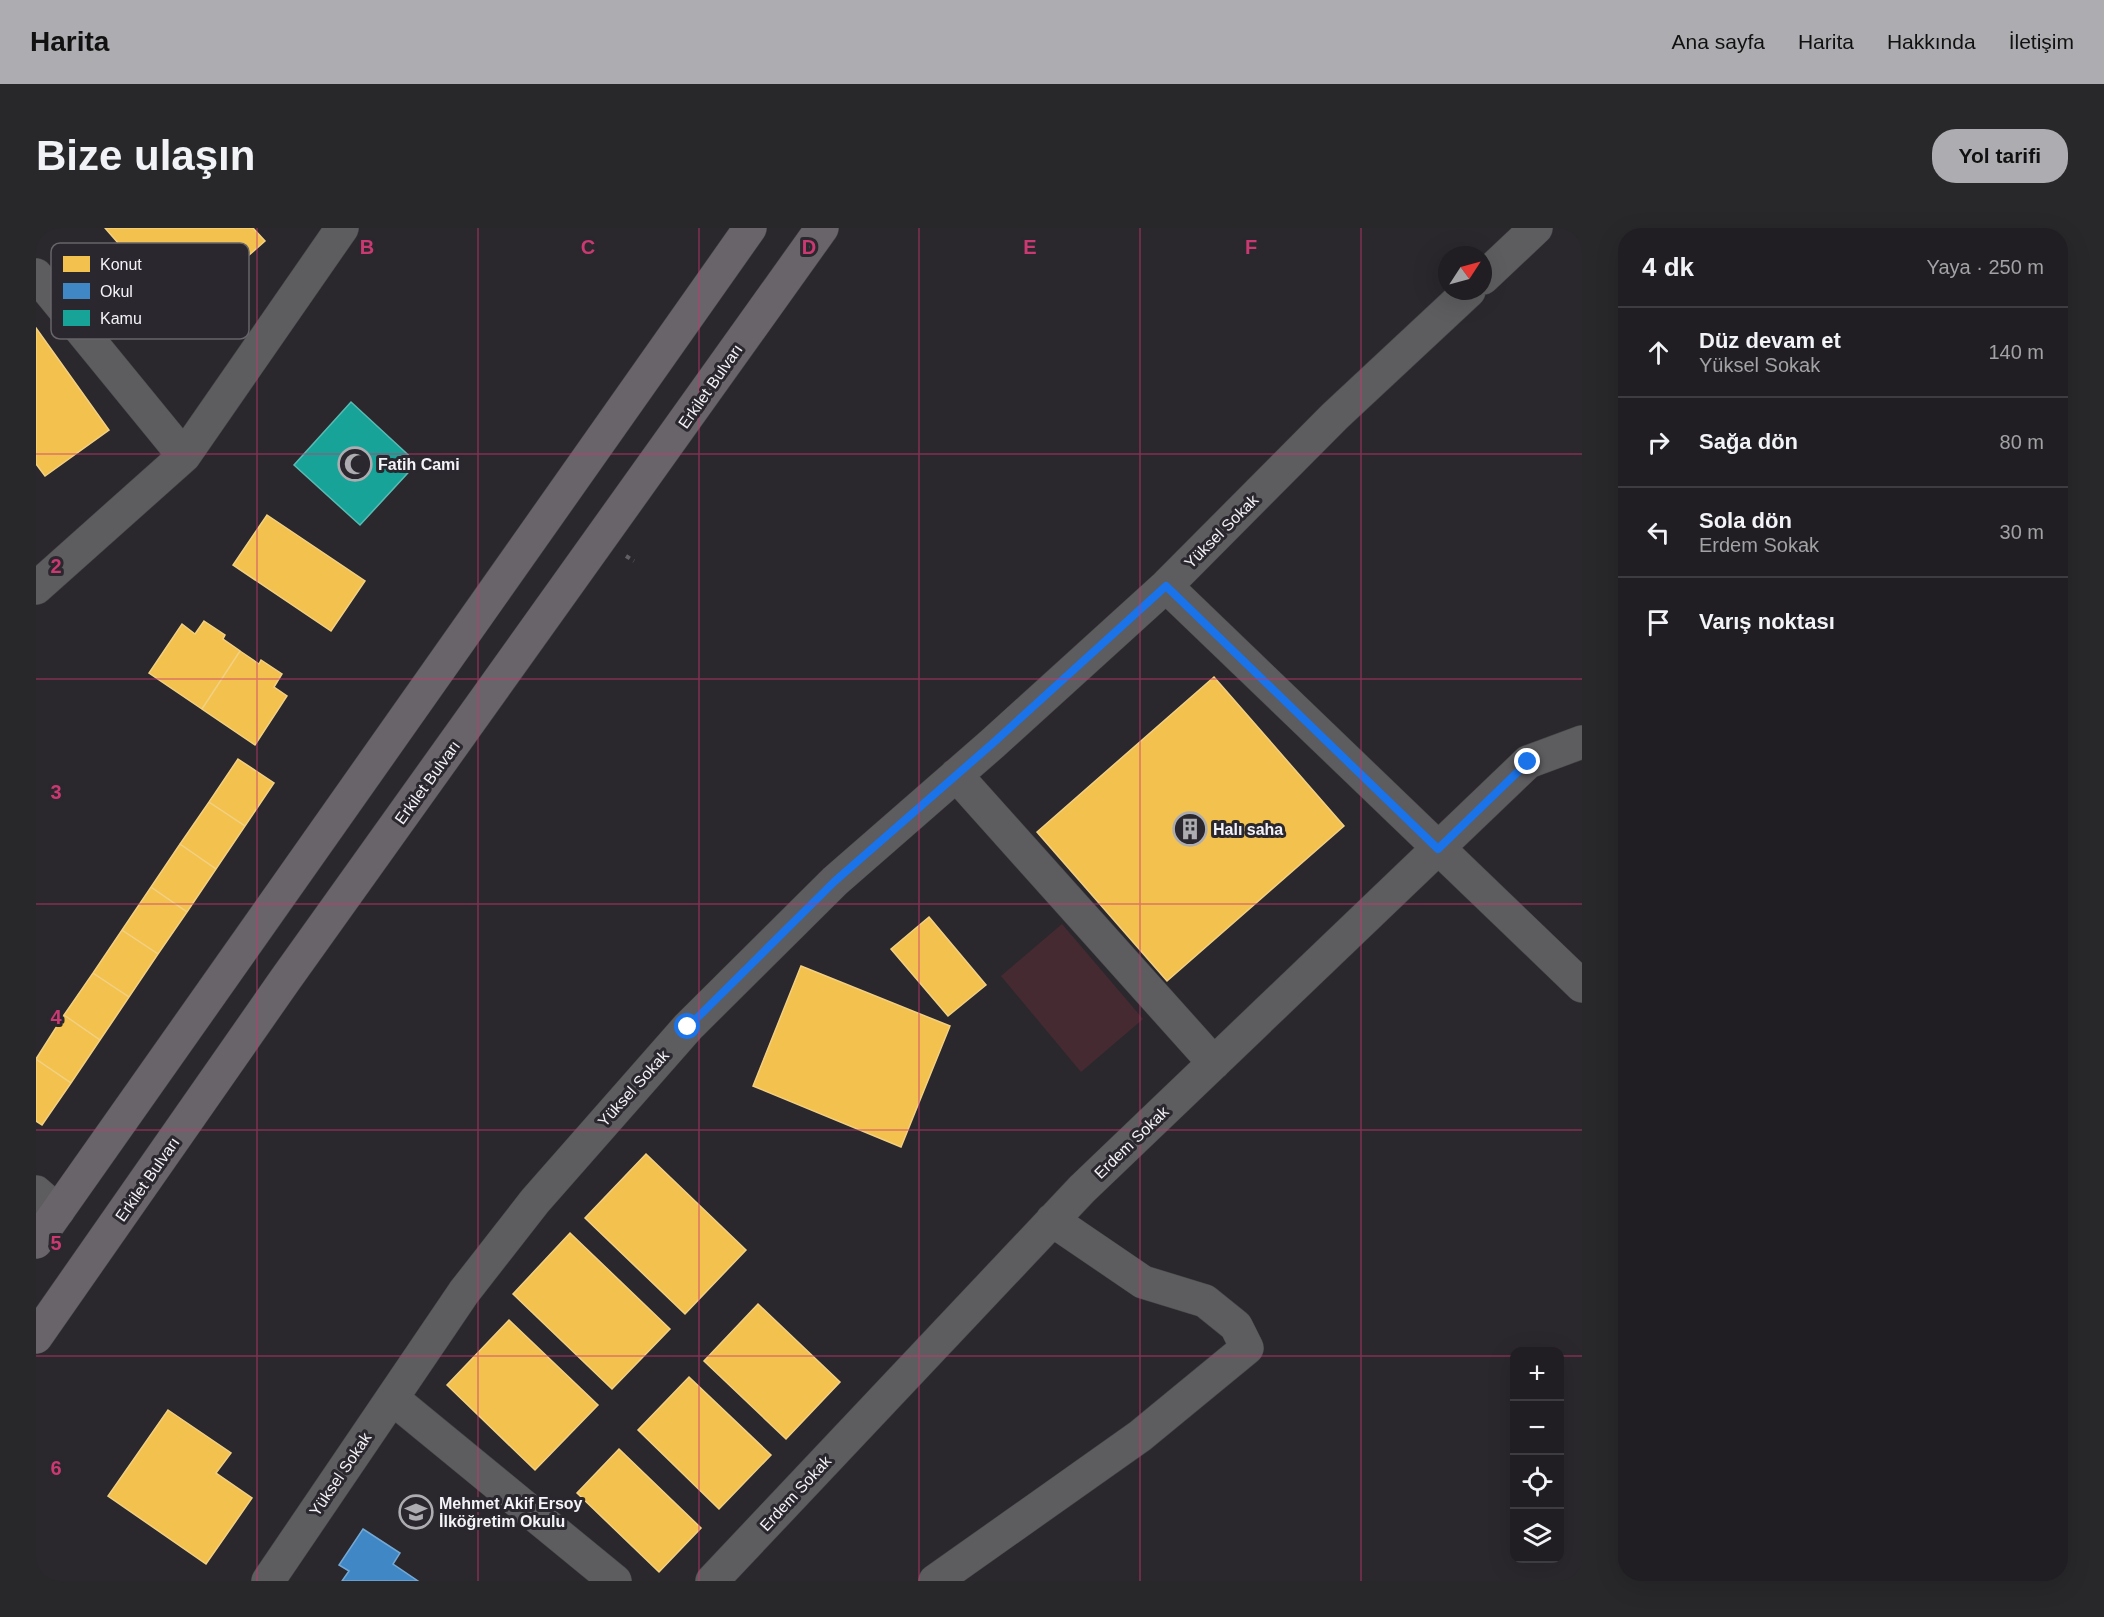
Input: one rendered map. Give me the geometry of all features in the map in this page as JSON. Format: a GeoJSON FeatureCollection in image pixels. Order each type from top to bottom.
{"type":"FeatureCollection","features":[{"type":"Feature","properties":{"kind":"main road"},"geometry":{"type":"LineString","coordinates":[[36,1242],[47,1201],[750,228]]}},
{"type":"Feature","properties":{"kind":"main road","name":"Erkilet Bulvarı"},"geometry":{"type":"LineString","coordinates":[[36,1337],[285,981],[822,228]]}},
{"type":"Feature","properties":{"kind":"street"},"geometry":{"type":"LineString","coordinates":[[36,588],[184,456],[342,228]]}},
{"type":"Feature","properties":{"kind":"street"},"geometry":{"type":"LineString","coordinates":[[1492,270],[1536,228]]}},
{"type":"Feature","properties":{"kind":"street"},"geometry":{"type":"LineString","coordinates":[[36,275],[51,293]]}},
{"type":"Feature","properties":{"kind":"street","name":"Yüksel Sokak"},"geometry":{"type":"LineString","coordinates":[[268,1581],[464,1292],[536,1201],[618,1104],[761,952],[835,881],[1166,586],[1335,416],[1459,300]]}},
{"type":"Feature","properties":{"kind":"street"},"geometry":{"type":"LineString","coordinates":[[88,339],[184,456]]}},
{"type":"Feature","properties":{"kind":"street"},"geometry":{"type":"LineString","coordinates":[[1166,586],[1582,986]]}},
{"type":"Feature","properties":{"kind":"street","name":"Erdem Sokak"},"geometry":{"type":"LineString","coordinates":[[712,1581],[1052,1221],[1214,1063],[1528,762],[1582,742]]}},
{"type":"Feature","properties":{"kind":"street"},"geometry":{"type":"LineString","coordinates":[[956,775],[1214,1063]]}},
{"type":"Feature","properties":{"kind":"street"},"geometry":{"type":"LineString","coordinates":[[935,1581],[1140,1436],[1247,1348],[1236,1326],[1204,1301],[1143,1282],[1052,1221]]}},
{"type":"Feature","properties":{"kind":"street"},"geometry":{"type":"LineString","coordinates":[[392,1398],[615,1581]]}},
{"type":"Feature","properties":{"kind":"shaded area"},"geometry":{"type":"Polygon","coordinates":[[[1062,924],[1143,1019],[1081,1072],[1001,976],[1062,924]]]}},
{"type":"Feature","properties":{"kind":"building: Konut"},"geometry":{"type":"Polygon","coordinates":[[[105,228],[253,228],[265,241],[249,255],[249,243],[118,243],[105,228]]]}},
{"type":"Feature","properties":{"kind":"building: Konut"},"geometry":{"type":"Polygon","coordinates":[[[36,328],[109,430],[45,476],[36,464],[36,328]]]}},
{"type":"Feature","properties":{"kind":"building: Konut"},"geometry":{"type":"Polygon","coordinates":[[[267,515],[365,581],[331,631],[233,565],[267,515]]]}},
{"type":"Feature","properties":{"kind":"building: Konut"},"geometry":{"type":"Polygon","coordinates":[[[204,621],[225,635],[223,639],[240,651],[202,709],[149,673],[182,624],[195,634],[204,621]]]}},
{"type":"Feature","properties":{"kind":"building: Konut"},"geometry":{"type":"Polygon","coordinates":[[[240,651],[259,664],[261,660],[282,674],[274,687],[287,696],[255,745],[202,709],[240,651]]]}},
{"type":"Feature","properties":{"kind":"building: Konut","name":"Halı saha"},"geometry":{"type":"Polygon","coordinates":[[[1214,677],[1344,826],[1167,981],[1037,832],[1214,677]]]}},
{"type":"Feature","properties":{"kind":"building: Konut"},"geometry":{"type":"Polygon","coordinates":[[[238,759],[274,783],[245,826],[209,802],[238,759]]]}},
{"type":"Feature","properties":{"kind":"building: Konut"},"geometry":{"type":"Polygon","coordinates":[[[209,802],[245,826],[216,869],[180,844],[209,802]]]}},
{"type":"Feature","properties":{"kind":"building: Konut"},"geometry":{"type":"Polygon","coordinates":[[[180,844],[216,869],[187,912],[151,887],[180,844]]]}},
{"type":"Feature","properties":{"kind":"building: Konut"},"geometry":{"type":"Polygon","coordinates":[[[151,887],[187,912],[158,954],[122,930],[151,887]]]}},
{"type":"Feature","properties":{"kind":"building: Konut"},"geometry":{"type":"Polygon","coordinates":[[[929,917],[986,985],[948,1016],[891,949],[929,917]]]}},
{"type":"Feature","properties":{"kind":"building: Konut"},"geometry":{"type":"Polygon","coordinates":[[[122,930],[158,954],[129,997],[93,973],[122,930]]]}},
{"type":"Feature","properties":{"kind":"building: Konut"},"geometry":{"type":"Polygon","coordinates":[[[801,966],[950,1026],[901,1147],[753,1086],[801,966]]]}},
{"type":"Feature","properties":{"kind":"building: Konut"},"geometry":{"type":"Polygon","coordinates":[[[93,973],[129,997],[100,1040],[64,1015],[93,973]]]}},
{"type":"Feature","properties":{"kind":"building: Konut"},"geometry":{"type":"Polygon","coordinates":[[[64,1015],[100,1040],[71,1083],[36,1059],[64,1015]]]}},
{"type":"Feature","properties":{"kind":"building: Konut"},"geometry":{"type":"Polygon","coordinates":[[[36,1059],[71,1083],[42,1125],[36,1121],[36,1059]]]}},
{"type":"Feature","properties":{"kind":"building: Konut"},"geometry":{"type":"Polygon","coordinates":[[[646,1154],[746,1250],[685,1314],[585,1218],[646,1154]]]}},
{"type":"Feature","properties":{"kind":"building: Konut"},"geometry":{"type":"Polygon","coordinates":[[[570,1233],[670,1329],[612,1389],[513,1294],[570,1233]]]}},
{"type":"Feature","properties":{"kind":"building: Konut"},"geometry":{"type":"Polygon","coordinates":[[[758,1304],[840,1382],[786,1439],[704,1361],[758,1304]]]}},
{"type":"Feature","properties":{"kind":"building: Konut"},"geometry":{"type":"Polygon","coordinates":[[[509,1320],[598,1405],[535,1470],[447,1385],[509,1320]]]}},
{"type":"Feature","properties":{"kind":"building: Konut"},"geometry":{"type":"Polygon","coordinates":[[[689,1377],[771,1455],[719,1509],[638,1430],[689,1377]]]}},
{"type":"Feature","properties":{"kind":"building: Konut"},"geometry":{"type":"Polygon","coordinates":[[[168,1410],[231,1453],[216,1473],[252,1498],[206,1564],[108,1496],[168,1410]]]}},
{"type":"Feature","properties":{"kind":"building: Konut"},"geometry":{"type":"Polygon","coordinates":[[[619,1449],[701,1528],[659,1572],[577,1493],[619,1449]]]}},
{"type":"Feature","properties":{"kind":"building: Okul"},"geometry":{"type":"Polygon","coordinates":[[[363,1529],[400,1553],[393,1564],[418,1581],[342,1581],[349,1571],[339,1565],[363,1529]]]}},
{"type":"Feature","properties":{"kind":"building: Kamu","name":"Fatih Cami"},"geometry":{"type":"Polygon","coordinates":[[[351,402],[417,463],[360,525],[294,465],[351,402]]]}},
{"type":"Feature","properties":{"kind":"place","name":"Fatih Cami"},"geometry":{"type":"Point","coordinates":[355,464]}},
{"type":"Feature","properties":{"kind":"place","name":"Halı saha"},"geometry":{"type":"Point","coordinates":[1190,829]}},
{"type":"Feature","properties":{"kind":"place","name":"Mehmet Akif Ersoy İlköğretim Okulu"},"geometry":{"type":"Point","coordinates":[416,1512]}},
{"type":"Feature","properties":{"kind":"route"},"geometry":{"type":"LineString","coordinates":[[688,1027],[835,881],[912,811],[992,744],[1166,586],[1438,849],[1528,762]]}}]}
